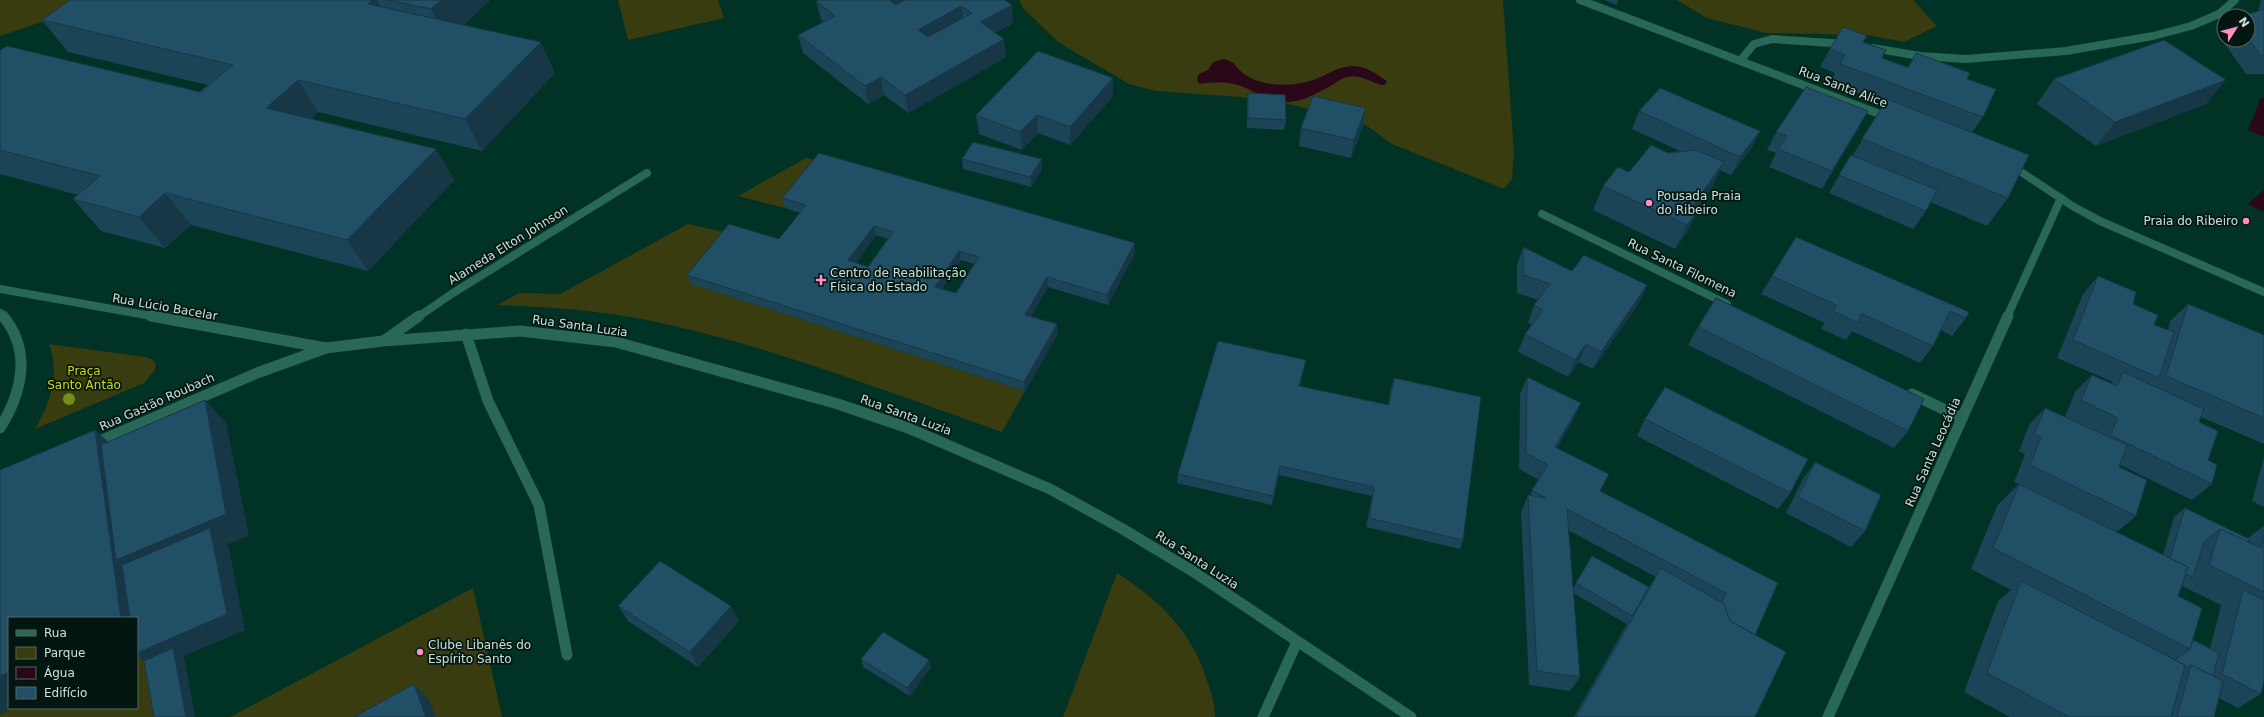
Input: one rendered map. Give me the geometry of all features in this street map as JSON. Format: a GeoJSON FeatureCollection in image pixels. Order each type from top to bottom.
{"type":"FeatureCollection","features":[{"type":"Feature","properties":{"kind":"street","name":"Rua Santa Alice"},"geometry":{"type":"LineString","coordinates":[[1580,0],[1902,123]]}},
{"type":"Feature","properties":{"kind":"street"},"geometry":{"type":"LineString","coordinates":[[1740,61],[1754,44],[1772,39],[1807,40],[1861,46],[1897,53],[1953,59],[1989,59],[2052,53],[2144,37],[2192,25],[2222,12],[2235,0]]}},
{"type":"Feature","properties":{"kind":"street"},"geometry":{"type":"LineString","coordinates":[[1998,160],[2020,170],[2061,198],[2106,224],[2264,292]]}},
{"type":"Feature","properties":{"kind":"street","name":"Alameda Elton Johnson"},"geometry":{"type":"LineString","coordinates":[[383,341],[452,293],[648,173]]}},
{"type":"Feature","properties":{"kind":"street","name":"Rua Santa Leocádia"},"geometry":{"type":"LineString","coordinates":[[1828,717],[2061,198]]}},
{"type":"Feature","properties":{"kind":"street","name":"Rua Santa Filomena"},"geometry":{"type":"LineString","coordinates":[[1542,214],[1734,308]]}},
{"type":"Feature","properties":{"kind":"street","name":"Rua Lúcio Bacelar"},"geometry":{"type":"LineString","coordinates":[[0,289],[326,348]]}},
{"type":"Feature","properties":{"kind":"street"},"geometry":{"type":"LineString","coordinates":[[0,313],[9,321],[18,338],[22,356],[21,377],[15,400],[0,428]]}},
{"type":"Feature","properties":{"kind":"street","name":"Rua Santa Luzia"},"geometry":{"type":"LineString","coordinates":[[326,348],[383,341],[520,331],[616,342],[761,381],[908,428],[979,457],[1043,486],[1122,528],[1194,572],[1411,717]]}},
{"type":"Feature","properties":{"kind":"street"},"geometry":{"type":"LineString","coordinates":[[466,334],[488,401],[539,505],[567,655]]}},
{"type":"Feature","properties":{"kind":"street","name":"Rua Gastão Roubach"},"geometry":{"type":"LineString","coordinates":[[82,449],[257,373],[326,348]]}},
{"type":"Feature","properties":{"kind":"street"},"geometry":{"type":"LineString","coordinates":[[1905,390],[1962,418]]}},
{"type":"Feature","properties":{"kind":"street"},"geometry":{"type":"LineString","coordinates":[[1264,717],[1297,642]]}},
{"type":"Feature","properties":{"kind":"green space"},"geometry":{"type":"Polygon","coordinates":[[[0,0],[107,0],[0,36],[0,0]]]}},
{"type":"Feature","properties":{"kind":"green space"},"geometry":{"type":"Polygon","coordinates":[[[618,0],[718,0],[724,18],[628,40],[618,0]]]}},
{"type":"Feature","properties":{"kind":"green space"},"geometry":{"type":"Polygon","coordinates":[[[1019,0],[1503,0],[1514,153],[1512,179],[1504,189],[1392,144],[1366,125],[1285,103],[1240,97],[1156,91],[1129,84],[1058,42],[1023,8],[1019,0]]]}},
{"type":"Feature","properties":{"kind":"green space"},"geometry":{"type":"Polygon","coordinates":[[[1677,0],[1913,0],[1937,26],[1904,42],[1867,35],[1766,33],[1707,18],[1677,0]]]}},
{"type":"Feature","properties":{"kind":"green space"},"geometry":{"type":"Polygon","coordinates":[[[806,158],[822,162],[785,208],[738,196],[806,158]]]}},
{"type":"Feature","properties":{"kind":"green space"},"geometry":{"type":"Polygon","coordinates":[[[688,224],[733,234],[692,284],[1025,391],[1002,432],[826,370],[737,342],[692,330],[647,320],[591,311],[497,305],[519,293],[560,294],[688,224]]]}},
{"type":"Feature","properties":{"kind":"green space","name":"Praça Santo Antão"},"geometry":{"type":"Polygon","coordinates":[[[49,344],[146,357],[153,360],[156,364],[155,370],[144,383],[35,429],[41,419],[49,398],[54,378],[54,367],[49,344]]]}},
{"type":"Feature","properties":{"kind":"green space"},"geometry":{"type":"Polygon","coordinates":[[[1117,573],[1133,583],[1161,607],[1184,634],[1194,649],[1202,666],[1212,696],[1215,717],[1063,717],[1117,573]]]}},
{"type":"Feature","properties":{"kind":"green space","name":"Clube Libanês do Espírito Santo"},"geometry":{"type":"Polygon","coordinates":[[[473,588],[502,717],[230,717],[473,588]]]}},
{"type":"Feature","properties":{"kind":"green space"},"geometry":{"type":"Polygon","coordinates":[[[152,645],[163,717],[0,717],[0,714],[12,709],[138,709],[138,652],[152,645]]]}},
{"type":"Feature","properties":{"kind":"water"},"geometry":{"type":"Polygon","coordinates":[[[1224,59],[1234,63],[1240,71],[1249,77],[1269,84],[1290,85],[1301,83],[1316,79],[1341,68],[1354,66],[1367,69],[1387,81],[1385,85],[1381,85],[1364,78],[1346,77],[1311,96],[1293,102],[1280,102],[1268,99],[1241,86],[1230,83],[1215,82],[1199,84],[1197,79],[1199,74],[1208,70],[1213,62],[1224,59]]]}},
{"type":"Feature","properties":{"kind":"water"},"geometry":{"type":"Polygon","coordinates":[[[2261,98],[2264,99],[2264,137],[2248,130],[2261,98]]]}},
{"type":"Feature","properties":{"kind":"water"},"geometry":{"type":"Polygon","coordinates":[[[2264,190],[2264,212],[2248,204],[2264,190]]]}},
{"type":"Feature","properties":{"kind":"building"},"geometry":{"type":"Polygon","coordinates":[[[70,0],[372,0],[368,4],[541,42],[465,119],[298,80],[266,108],[436,149],[347,240],[165,193],[139,217],[73,199],[100,176],[0,150],[0,50],[7,46],[200,92],[233,65],[42,20],[70,0]]]}},
{"type":"Feature","properties":{"kind":"building"},"geometry":{"type":"Polygon","coordinates":[[[387,0],[441,0],[431,9],[387,0]]]}},
{"type":"Feature","properties":{"kind":"building"},"geometry":{"type":"Polygon","coordinates":[[[892,0],[890,1],[896,5],[905,0],[1005,0],[1012,5],[980,22],[1004,39],[905,95],[881,77],[865,86],[798,35],[835,16],[816,1],[892,0]],[[961,6],[918,30],[928,37],[972,13],[961,6]]]}},
{"type":"Feature","properties":{"kind":"building"},"geometry":{"type":"Polygon","coordinates":[[[2264,9],[2264,56],[2261,56],[2255,48],[2256,12],[2264,9]]]}},
{"type":"Feature","properties":{"kind":"building"},"geometry":{"type":"Polygon","coordinates":[[[1843,27],[1867,36],[1863,42],[1886,50],[1882,58],[1908,68],[1916,53],[1970,73],[1967,79],[1996,89],[1983,117],[1840,64],[1845,55],[1830,49],[1843,27]]]}},
{"type":"Feature","properties":{"kind":"building"},"geometry":{"type":"Polygon","coordinates":[[[2164,40],[2226,80],[2115,122],[2054,79],[2164,40]]]}},
{"type":"Feature","properties":{"kind":"building"},"geometry":{"type":"Polygon","coordinates":[[[1038,51],[1113,78],[1070,127],[1037,115],[1020,132],[976,115],[1038,51]]]}},
{"type":"Feature","properties":{"kind":"building"},"geometry":{"type":"Polygon","coordinates":[[[1806,87],[1868,111],[1832,171],[1778,149],[1787,136],[1776,132],[1806,87]]]}},
{"type":"Feature","properties":{"kind":"building"},"geometry":{"type":"Polygon","coordinates":[[[1660,88],[1760,131],[1740,157],[1639,111],[1660,88]]]}},
{"type":"Feature","properties":{"kind":"building"},"geometry":{"type":"Polygon","coordinates":[[[1248,93],[1285,95],[1286,120],[1248,118],[1248,93]]]}},
{"type":"Feature","properties":{"kind":"building"},"geometry":{"type":"Polygon","coordinates":[[[1313,96],[1366,108],[1354,140],[1301,128],[1313,96]]]}},
{"type":"Feature","properties":{"kind":"building"},"geometry":{"type":"Polygon","coordinates":[[[1887,99],[2029,155],[2008,198],[1862,139],[1887,99]]]}},
{"type":"Feature","properties":{"kind":"building"},"geometry":{"type":"Polygon","coordinates":[[[973,142],[1042,159],[1030,177],[962,159],[973,142]]]}},
{"type":"Feature","properties":{"kind":"building"},"geometry":{"type":"Polygon","coordinates":[[[1651,145],[1668,153],[1696,150],[1724,162],[1692,207],[1698,210],[1687,225],[1603,186],[1618,167],[1629,172],[1651,145]]]}},
{"type":"Feature","properties":{"kind":"building","name":"Centro de Reabilitação Física do Estado"},"geometry":{"type":"Polygon","coordinates":[[[819,153],[1135,243],[1107,295],[1047,277],[1025,315],[1057,324],[1024,382],[687,275],[729,224],[779,239],[806,205],[782,198],[819,153]],[[874,226],[848,260],[868,267],[893,232],[874,226]],[[959,251],[935,287],[956,293],[979,257],[959,251]]]}},
{"type":"Feature","properties":{"kind":"building"},"geometry":{"type":"Polygon","coordinates":[[[1851,155],[1937,190],[1926,211],[1839,175],[1851,155]]]}},
{"type":"Feature","properties":{"kind":"building"},"geometry":{"type":"Polygon","coordinates":[[[1796,237],[1969,312],[1966,318],[1950,311],[1933,346],[1862,314],[1858,323],[1833,311],[1836,305],[1772,276],[1796,237]]]}},
{"type":"Feature","properties":{"kind":"building"},"geometry":{"type":"Polygon","coordinates":[[[1523,247],[1572,271],[1584,255],[1647,285],[1601,352],[1586,344],[1575,360],[1525,334],[1543,310],[1534,305],[1550,284],[1523,275],[1523,247]]]}},
{"type":"Feature","properties":{"kind":"building"},"geometry":{"type":"Polygon","coordinates":[[[2098,276],[2136,292],[2133,304],[2158,315],[2154,325],[2174,332],[2159,378],[2073,340],[2098,276]]]}},
{"type":"Feature","properties":{"kind":"building"},"geometry":{"type":"Polygon","coordinates":[[[1716,298],[1924,399],[1908,431],[1698,327],[1716,298]]]}},
{"type":"Feature","properties":{"kind":"building"},"geometry":{"type":"Polygon","coordinates":[[[2188,304],[2264,335],[2264,418],[2166,376],[2188,304]]]}},
{"type":"Feature","properties":{"kind":"building"},"geometry":{"type":"Polygon","coordinates":[[[1218,341],[1306,360],[1299,386],[1389,405],[1394,378],[1481,397],[1463,540],[1369,518],[1374,487],[1280,466],[1273,496],[1178,474],[1218,341]]]}},
{"type":"Feature","properties":{"kind":"building"},"geometry":{"type":"Polygon","coordinates":[[[2123,372],[2204,409],[2199,422],[2218,431],[2208,460],[2217,465],[2212,484],[2110,435],[2118,418],[2081,400],[2092,375],[2117,386],[2123,372]]]}},
{"type":"Feature","properties":{"kind":"building"},"geometry":{"type":"Polygon","coordinates":[[[1527,377],[1581,403],[1555,447],[1609,474],[1600,491],[1778,583],[1755,635],[1730,621],[1724,604],[1722,603],[1726,593],[1567,509],[1580,677],[1537,671],[1528,495],[1546,498],[1532,490],[1548,465],[1526,453],[1527,377]]]}},
{"type":"Feature","properties":{"kind":"building"},"geometry":{"type":"Polygon","coordinates":[[[1665,387],[1808,459],[1790,493],[1645,419],[1665,387]]]}},
{"type":"Feature","properties":{"kind":"building"},"geometry":{"type":"Polygon","coordinates":[[[205,400],[226,514],[116,560],[101,445],[205,400]]]}},
{"type":"Feature","properties":{"kind":"building"},"geometry":{"type":"Polygon","coordinates":[[[2045,408],[2127,445],[2119,467],[2147,480],[2136,516],[2030,465],[2041,437],[2034,434],[2045,408]]]}},
{"type":"Feature","properties":{"kind":"building"},"geometry":{"type":"Polygon","coordinates":[[[95,430],[121,617],[8,617],[8,672],[0,676],[0,470],[95,430]]]}},
{"type":"Feature","properties":{"kind":"building"},"geometry":{"type":"Polygon","coordinates":[[[1815,462],[1881,495],[1865,531],[1798,497],[1815,462]]]}},
{"type":"Feature","properties":{"kind":"building"},"geometry":{"type":"Polygon","coordinates":[[[2019,484],[2188,567],[2178,596],[2202,608],[2190,649],[1993,548],[2019,484]]]}},
{"type":"Feature","properties":{"kind":"building"},"geometry":{"type":"Polygon","coordinates":[[[2185,508],[2249,539],[2248,543],[2220,529],[2204,542],[2193,577],[2185,574],[2188,567],[2170,558],[2185,508]]]}},
{"type":"Feature","properties":{"kind":"building"},"geometry":{"type":"Polygon","coordinates":[[[210,528],[227,614],[138,653],[138,617],[130,617],[122,565],[210,528]]]}},
{"type":"Feature","properties":{"kind":"building"},"geometry":{"type":"Polygon","coordinates":[[[2220,529],[2261,548],[2264,536],[2264,592],[2209,565],[2220,529]]]}},
{"type":"Feature","properties":{"kind":"building"},"geometry":{"type":"Polygon","coordinates":[[[1592,556],[1649,587],[1632,616],[1576,583],[1592,556]]]}},
{"type":"Feature","properties":{"kind":"building"},"geometry":{"type":"Polygon","coordinates":[[[660,561],[731,606],[690,652],[618,606],[660,561]]]}},
{"type":"Feature","properties":{"kind":"building"},"geometry":{"type":"Polygon","coordinates":[[[1661,568],[1724,604],[1730,621],[1786,652],[1755,717],[1576,717],[1661,568]]]}},
{"type":"Feature","properties":{"kind":"building"},"geometry":{"type":"Polygon","coordinates":[[[2021,581],[2185,665],[2171,717],[2069,717],[1987,673],[2021,581]]]}},
{"type":"Feature","properties":{"kind":"building"},"geometry":{"type":"Polygon","coordinates":[[[2243,590],[2264,600],[2264,680],[2261,694],[2222,674],[2243,590]]]}},
{"type":"Feature","properties":{"kind":"building"},"geometry":{"type":"Polygon","coordinates":[[[883,632],[929,660],[907,688],[861,659],[883,632]]]}},
{"type":"Feature","properties":{"kind":"building"},"geometry":{"type":"Polygon","coordinates":[[[2193,640],[2219,653],[2213,676],[2191,665],[2187,668],[2184,667],[2185,665],[2175,660],[2190,649],[2193,640]]]}},
{"type":"Feature","properties":{"kind":"building"},"geometry":{"type":"Polygon","coordinates":[[[173,648],[186,717],[154,717],[144,661],[173,648]]]}},
{"type":"Feature","properties":{"kind":"building"},"geometry":{"type":"Polygon","coordinates":[[[2191,665],[2223,681],[2214,717],[2177,717],[2191,665]]]}},
{"type":"Feature","properties":{"kind":"building"},"geometry":{"type":"Polygon","coordinates":[[[414,684],[426,717],[354,717],[414,684]]]}},
{"type":"Feature","properties":{"kind":"place","name":"Pousada Praia do Ribeiro"},"geometry":{"type":"Point","coordinates":[1649,203]}},
{"type":"Feature","properties":{"kind":"place","name":"Praia do Ribeiro"},"geometry":{"type":"Point","coordinates":[2246,221]}},
{"type":"Feature","properties":{"kind":"place","name":"Centro de Reabilitação Física do Estado"},"geometry":{"type":"Point","coordinates":[821,280]}},
{"type":"Feature","properties":{"kind":"place","name":"Clube Libanês do Espírito Santo"},"geometry":{"type":"Point","coordinates":[420,652]}}]}
